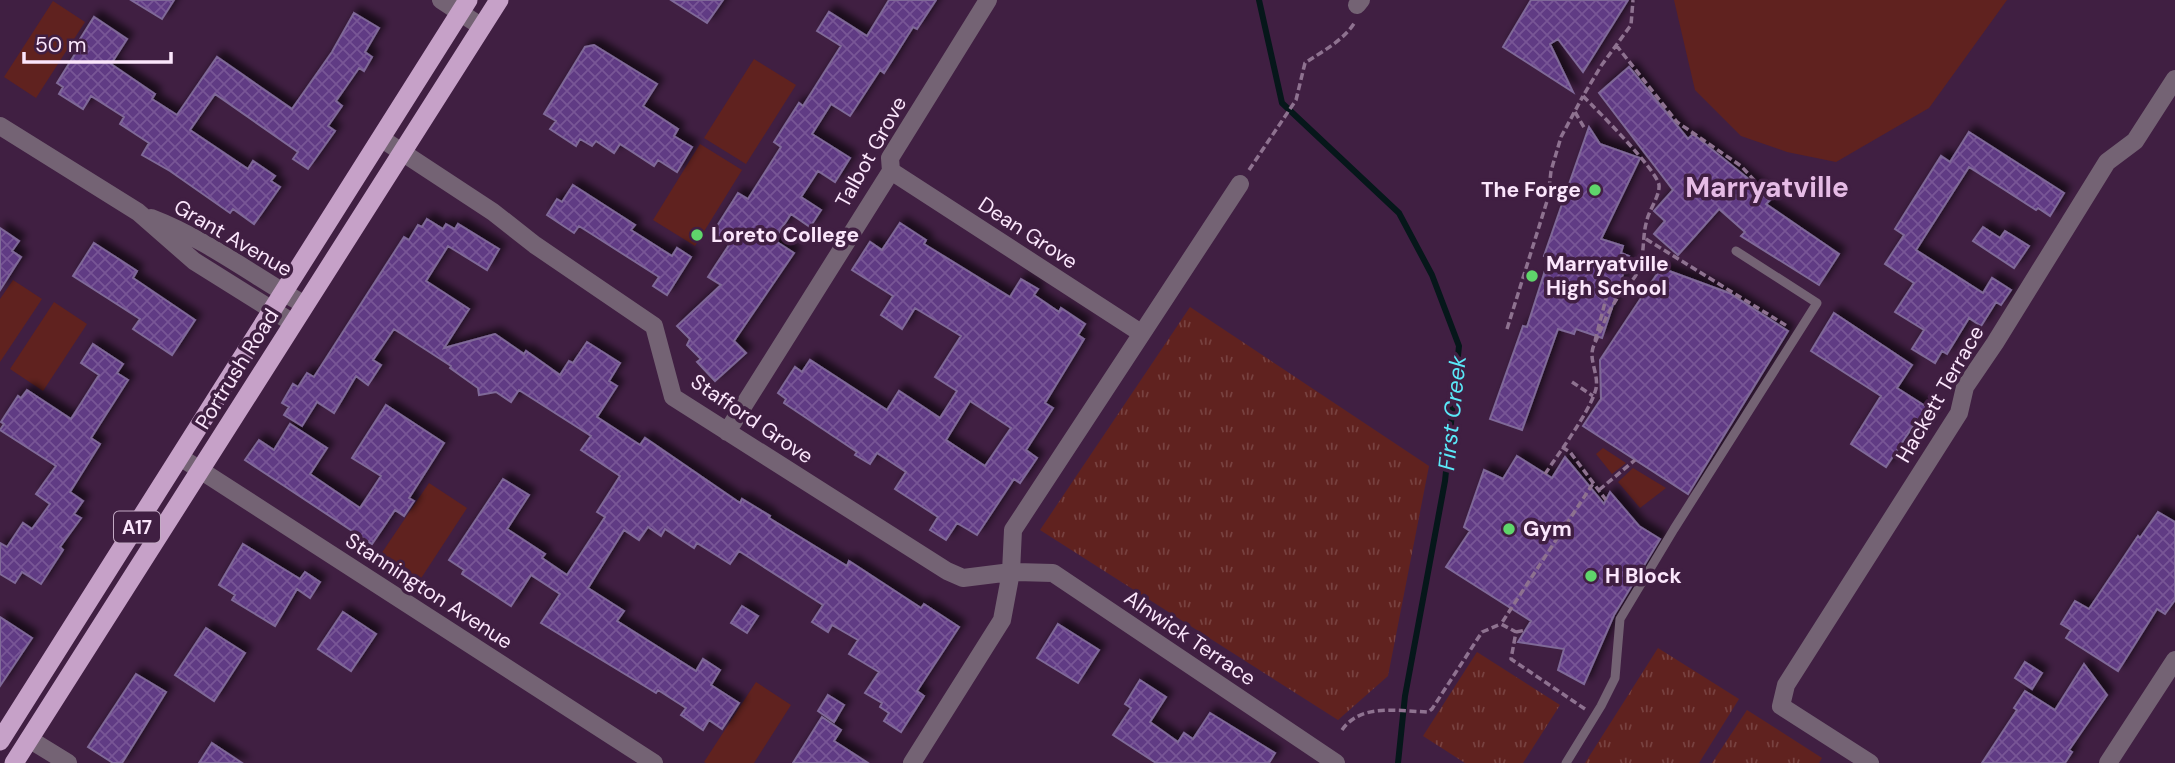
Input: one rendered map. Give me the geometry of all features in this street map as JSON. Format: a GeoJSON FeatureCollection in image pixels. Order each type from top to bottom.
{"type":"FeatureCollection","features":[{"type":"Feature","properties":{"kind":"highway","name":"Portrush Road"},"geometry":{"type":"LineString","coordinates":[[14,763],[499,0]]}},
{"type":"Feature","properties":{"kind":"highway","name":"Portrush Road"},"geometry":{"type":"LineString","coordinates":[[0,741],[464,6]]}},
{"type":"Feature","properties":{"kind":"street"},"geometry":{"type":"LineString","coordinates":[[441,0],[464,6],[482,27]]}},
{"type":"Feature","properties":{"kind":"street","name":"Talbot Grove"},"geometry":{"type":"LineString","coordinates":[[727,432],[891,171],[890,158],[988,0]]}},
{"type":"Feature","properties":{"kind":"street","name":"Hackett Terrace"},"geometry":{"type":"LineString","coordinates":[[1870,763],[1781,706],[1786,685],[1959,413],[1965,387],[2107,162],[2135,141],[2175,79]]}},
{"type":"Feature","properties":{"kind":"street","name":"Grant Avenue"},"geometry":{"type":"LineString","coordinates":[[0,126],[138,212],[194,261],[293,323]]}},
{"type":"Feature","properties":{"kind":"street","name":"Stafford Grove"},"geometry":{"type":"LineString","coordinates":[[382,139],[493,212],[654,326],[673,397],[947,571],[963,578],[1011,572]]}},
{"type":"Feature","properties":{"kind":"street","name":"Dean Grove"},"geometry":{"type":"LineString","coordinates":[[891,171],[1141,333]]}},
{"type":"Feature","properties":{"kind":"street"},"geometry":{"type":"LineString","coordinates":[[912,763],[1002,620],[1011,572],[1013,530],[1240,184]]}},
{"type":"Feature","properties":{"kind":"street","name":"Grant Avenue"},"geometry":{"type":"LineString","coordinates":[[138,212],[173,226],[305,305]]}},
{"type":"Feature","properties":{"kind":"street","name":"Stannington Avenue"},"geometry":{"type":"LineString","coordinates":[[180,457],[654,763]]}},
{"type":"Feature","properties":{"kind":"street","name":"Alnwick Terrace"},"geometry":{"type":"LineString","coordinates":[[1011,572],[1053,573],[1335,763]]}},
{"type":"Feature","properties":{"kind":"street"},"geometry":{"type":"LineString","coordinates":[[2108,763],[2175,660]]}},
{"type":"Feature","properties":{"kind":"street"},"geometry":{"type":"LineString","coordinates":[[29,739],[68,763]]}},
{"type":"Feature","properties":{"kind":"lane"},"geometry":{"type":"LineString","coordinates":[[1566,763],[1615,678],[1620,619],[1817,303],[1736,251]]}},
{"type":"Feature","properties":{"kind":"path"},"geometry":{"type":"LineString","coordinates":[[1507,329],[1548,198],[1551,172],[1561,137],[1583,96],[1631,25],[1633,0]]}},
{"type":"Feature","properties":{"kind":"path"},"geometry":{"type":"LineString","coordinates":[[1240,184],[1296,100],[1305,63],[1350,30],[1358,18],[1359,2]]}},
{"type":"Feature","properties":{"kind":"path"},"geometry":{"type":"LineString","coordinates":[[1616,45],[1677,122],[1741,166],[1755,181]]}},
{"type":"Feature","properties":{"kind":"path"},"geometry":{"type":"LineString","coordinates":[[1583,96],[1637,154],[1659,183],[1646,223],[1646,239],[1637,274],[1607,315],[1594,344]]}},
{"type":"Feature","properties":{"kind":"path"},"geometry":{"type":"LineString","coordinates":[[1575,112],[1585,129]]}},
{"type":"Feature","properties":{"kind":"path"},"geometry":{"type":"LineString","coordinates":[[1646,239],[1798,333]]}},
{"type":"Feature","properties":{"kind":"path"},"geometry":{"type":"LineString","coordinates":[[1545,474],[1593,396],[1597,376],[1592,358],[1594,344],[1610,284],[1624,289]]}},
{"type":"Feature","properties":{"kind":"path"},"geometry":{"type":"LineString","coordinates":[[1572,382],[1593,396]]}},
{"type":"Feature","properties":{"kind":"path"},"geometry":{"type":"LineString","coordinates":[[1562,447],[1570,452],[1606,500]]}},
{"type":"Feature","properties":{"kind":"path"},"geometry":{"type":"LineString","coordinates":[[1599,490],[1635,460]]}},
{"type":"Feature","properties":{"kind":"path"},"geometry":{"type":"LineString","coordinates":[[1342,730],[1350,718],[1367,712],[1417,712],[1432,709],[1482,632],[1502,624],[1594,482]]}},
{"type":"Feature","properties":{"kind":"path"},"geometry":{"type":"LineString","coordinates":[[1502,624],[1516,632],[1525,630]]}},
{"type":"Feature","properties":{"kind":"path"},"geometry":{"type":"LineString","coordinates":[[1516,632],[1511,659],[1595,715]]}},
{"type":"Feature","properties":{"kind":"green space"},"geometry":{"type":"Polygon","coordinates":[[[1674,0],[2007,0],[1929,108],[1836,162],[1787,152],[1741,136],[1695,90],[1674,0]]]}},
{"type":"Feature","properties":{"kind":"green space"},"geometry":{"type":"Polygon","coordinates":[[[53,1],[85,22],[36,98],[4,77],[53,1]]]}},
{"type":"Feature","properties":{"kind":"green space"},"geometry":{"type":"Polygon","coordinates":[[[754,59],[796,85],[746,164],[704,138],[754,59]]]}},
{"type":"Feature","properties":{"kind":"green space"},"geometry":{"type":"Polygon","coordinates":[[[700,144],[742,170],[695,246],[653,220],[700,144]]]}},
{"type":"Feature","properties":{"kind":"green space"},"geometry":{"type":"Polygon","coordinates":[[[13,280],[42,299],[0,362],[0,299],[13,280]]]}},
{"type":"Feature","properties":{"kind":"green space"},"geometry":{"type":"Polygon","coordinates":[[[54,302],[87,324],[43,391],[10,369],[54,302]]]}},
{"type":"Feature","properties":{"kind":"green space"},"geometry":{"type":"Polygon","coordinates":[[[1190,307],[1429,466],[1388,676],[1338,720],[1040,530],[1190,307]]]}},
{"type":"Feature","properties":{"kind":"green space"},"geometry":{"type":"Polygon","coordinates":[[[1603,448],[1626,463],[1612,474],[1596,454],[1603,448]]]}},
{"type":"Feature","properties":{"kind":"green space"},"geometry":{"type":"Polygon","coordinates":[[[1633,468],[1666,488],[1640,508],[1618,482],[1633,468]]]}},
{"type":"Feature","properties":{"kind":"green space"},"geometry":{"type":"Polygon","coordinates":[[[429,483],[467,508],[416,586],[377,560],[429,483]]]}},
{"type":"Feature","properties":{"kind":"green space"},"geometry":{"type":"Polygon","coordinates":[[[1658,648],[1739,699],[1699,763],[1585,763],[1658,648]]]}},
{"type":"Feature","properties":{"kind":"green space"},"geometry":{"type":"Polygon","coordinates":[[[1477,652],[1560,705],[1523,763],[1465,763],[1423,736],[1477,652]]]}},
{"type":"Feature","properties":{"kind":"green space"},"geometry":{"type":"Polygon","coordinates":[[[756,682],[791,705],[754,763],[704,762],[756,682]]]}},
{"type":"Feature","properties":{"kind":"green space"},"geometry":{"type":"Polygon","coordinates":[[[1747,710],[1822,758],[1819,763],[1712,763],[1747,710]]]}},
{"type":"Feature","properties":{"kind":"building"},"geometry":{"type":"Polygon","coordinates":[[[131,0],[174,0],[162,19],[131,0]]]}},
{"type":"Feature","properties":{"kind":"building"},"geometry":{"type":"Polygon","coordinates":[[[671,0],[723,0],[707,23],[671,0]]]}},
{"type":"Feature","properties":{"kind":"building"},"geometry":{"type":"Polygon","coordinates":[[[889,0],[936,0],[917,29],[913,27],[884,73],[880,70],[850,116],[831,104],[812,134],[850,158],[835,182],[818,171],[801,197],[821,210],[810,227],[791,214],[774,240],[794,253],[734,341],[746,353],[715,381],[697,362],[701,359],[687,345],[690,339],[677,326],[721,285],[708,277],[729,245],[712,234],[738,193],[748,199],[781,147],[774,142],[799,103],[803,106],[841,46],[817,31],[829,12],[867,36],[889,0]]]}},
{"type":"Feature","properties":{"kind":"building"},"geometry":{"type":"Polygon","coordinates":[[[1531,0],[1628,0],[1583,72],[1558,39],[1550,44],[1573,92],[1503,47],[1531,0]]]}},
{"type":"Feature","properties":{"kind":"building"},"geometry":{"type":"Polygon","coordinates":[[[354,13],[379,28],[365,52],[372,57],[364,71],[359,68],[336,101],[342,106],[328,126],[335,131],[308,169],[293,159],[298,152],[215,94],[190,130],[248,169],[253,161],[275,176],[271,181],[280,187],[254,224],[233,209],[230,213],[142,155],[149,143],[120,124],[124,117],[91,96],[83,109],[59,94],[63,87],[57,83],[94,17],[127,39],[111,64],[155,94],[152,99],[177,115],[217,57],[292,109],[332,52],[354,13]]]}},
{"type":"Feature","properties":{"kind":"building"},"geometry":{"type":"Polygon","coordinates":[[[594,45],[657,84],[643,106],[678,129],[674,136],[692,147],[677,172],[658,160],[654,166],[620,144],[614,153],[596,141],[592,146],[580,139],[576,146],[550,129],[556,121],[544,114],[585,47],[594,45]]]}},
{"type":"Feature","properties":{"kind":"building"},"geometry":{"type":"Polygon","coordinates":[[[1629,67],[1688,139],[1693,134],[1772,198],[1766,204],[1839,254],[1819,285],[1741,236],[1745,232],[1719,209],[1678,255],[1654,234],[1665,221],[1654,211],[1673,190],[1599,93],[1629,67]]]}},
{"type":"Feature","properties":{"kind":"building"},"geometry":{"type":"Polygon","coordinates":[[[1589,127],[1600,144],[1640,158],[1601,239],[1623,246],[1621,253],[1629,256],[1602,338],[1576,329],[1574,334],[1558,329],[1522,430],[1490,419],[1523,326],[1527,327],[1549,258],[1544,256],[1589,127]]]}},
{"type":"Feature","properties":{"kind":"building"},"geometry":{"type":"Polygon","coordinates":[[[1969,132],[2064,193],[2050,216],[2038,208],[2036,210],[1969,167],[1916,250],[1983,293],[1992,278],[2011,290],[2001,305],[1996,302],[1981,326],[1969,318],[1947,354],[1942,351],[1935,363],[1912,349],[1924,330],[1895,312],[1914,283],[1885,264],[1904,235],[1895,229],[1941,156],[1950,162],[1969,132]]]}},
{"type":"Feature","properties":{"kind":"building"},"geometry":{"type":"Polygon","coordinates":[[[573,185],[635,225],[631,230],[672,256],[677,248],[691,257],[667,295],[653,286],[659,277],[579,226],[574,233],[547,215],[557,199],[562,202],[573,185]]]}},
{"type":"Feature","properties":{"kind":"building"},"geometry":{"type":"Polygon","coordinates":[[[427,219],[443,229],[446,224],[455,229],[458,224],[499,249],[487,270],[448,246],[426,281],[469,309],[444,348],[495,334],[524,354],[526,351],[560,375],[569,361],[573,363],[587,342],[620,363],[609,381],[617,386],[597,417],[640,445],[645,438],[740,503],[742,499],[847,566],[849,561],[921,608],[924,604],[959,627],[917,691],[924,696],[901,732],[884,721],[889,713],[880,707],[882,703],[865,693],[879,672],[849,654],[858,640],[832,625],[828,632],[812,622],[823,605],[739,551],[730,564],[697,543],[694,548],[665,529],[661,536],[648,527],[639,540],[624,530],[588,588],[624,611],[617,621],[696,671],[703,659],[720,670],[711,685],[739,703],[722,729],[709,720],[703,730],[681,715],[686,708],[658,690],[656,693],[541,623],[560,594],[531,575],[511,606],[462,574],[464,570],[449,560],[503,479],[529,495],[507,529],[545,554],[542,558],[567,575],[605,517],[597,512],[620,476],[581,450],[591,436],[519,390],[511,402],[496,392],[479,395],[478,388],[450,368],[451,366],[394,329],[373,360],[381,365],[368,385],[356,376],[334,413],[317,402],[302,426],[284,415],[289,407],[282,403],[293,384],[298,387],[307,373],[314,377],[404,237],[409,240],[418,225],[422,227],[427,219]]]}},
{"type":"Feature","properties":{"kind":"building"},"geometry":{"type":"Polygon","coordinates":[[[900,223],[926,240],[924,244],[1010,297],[1021,279],[1038,289],[1034,295],[1059,312],[1061,308],[1085,324],[1078,335],[1084,339],[1045,403],[1053,408],[1026,450],[1037,458],[1020,483],[1014,479],[977,535],[957,523],[946,540],[930,530],[938,517],[895,489],[906,472],[877,453],[870,464],[855,455],[857,452],[784,403],[786,399],[778,393],[795,367],[802,372],[810,360],[887,410],[899,391],[940,418],[957,391],[935,377],[961,336],[915,308],[902,329],[881,315],[893,296],[852,270],[870,242],[882,250],[900,223]],[[970,401],[946,440],[985,466],[1011,428],[970,401]]]}},
{"type":"Feature","properties":{"kind":"building"},"geometry":{"type":"Polygon","coordinates":[[[1983,227],[2000,238],[2005,231],[2029,246],[2014,268],[1973,241],[1983,227]]]}},
{"type":"Feature","properties":{"kind":"building"},"geometry":{"type":"Polygon","coordinates":[[[0,228],[19,241],[12,251],[21,257],[0,290],[0,228]]]}},
{"type":"Feature","properties":{"kind":"building"},"geometry":{"type":"Polygon","coordinates":[[[94,243],[137,271],[133,278],[195,320],[172,355],[133,329],[140,319],[73,276],[94,243]]]}},
{"type":"Feature","properties":{"kind":"building"},"geometry":{"type":"Polygon","coordinates":[[[1661,268],[1729,293],[1788,331],[1688,494],[1583,426],[1601,399],[1600,360],[1661,268]]]}},
{"type":"Feature","properties":{"kind":"building"},"geometry":{"type":"Polygon","coordinates":[[[1834,313],[1912,365],[1897,388],[1933,411],[1922,428],[1915,423],[1886,467],[1851,444],[1881,396],[1811,351],[1834,313]]]}},
{"type":"Feature","properties":{"kind":"building"},"geometry":{"type":"Polygon","coordinates":[[[93,344],[123,364],[117,373],[128,380],[91,438],[100,444],[70,492],[83,501],[74,514],[81,518],[60,547],[63,550],[41,584],[22,572],[15,583],[0,574],[0,543],[7,547],[23,523],[32,529],[50,504],[36,494],[56,466],[0,430],[4,424],[1,422],[18,396],[21,398],[27,390],[71,419],[99,375],[81,363],[93,344]]]}},
{"type":"Feature","properties":{"kind":"building"},"geometry":{"type":"Polygon","coordinates":[[[386,405],[444,443],[409,498],[414,501],[404,516],[395,510],[372,544],[245,460],[259,440],[274,450],[290,424],[327,448],[310,474],[360,508],[381,476],[352,458],[386,405]]]}},
{"type":"Feature","properties":{"kind":"building"},"geometry":{"type":"Polygon","coordinates":[[[1517,456],[1552,478],[1565,457],[1604,504],[1610,492],[1639,526],[1660,539],[1614,615],[1584,684],[1558,670],[1564,649],[1518,642],[1531,621],[1446,567],[1470,531],[1464,527],[1484,470],[1503,479],[1517,456]]]}},
{"type":"Feature","properties":{"kind":"building"},"geometry":{"type":"Polygon","coordinates":[[[2158,512],[2175,522],[2175,600],[2165,614],[2157,609],[2118,671],[2066,638],[2071,630],[2061,624],[2075,601],[2089,609],[2138,536],[2140,538],[2158,512]]]}},
{"type":"Feature","properties":{"kind":"building"},"geometry":{"type":"Polygon","coordinates":[[[243,544],[300,579],[305,572],[320,582],[310,598],[297,589],[275,626],[232,600],[235,595],[219,585],[243,544]]]}},
{"type":"Feature","properties":{"kind":"building"},"geometry":{"type":"Polygon","coordinates":[[[742,606],[758,616],[747,633],[731,623],[742,606]]]}},
{"type":"Feature","properties":{"kind":"building"},"geometry":{"type":"Polygon","coordinates":[[[343,612],[376,634],[351,671],[318,649],[343,612]]]}},
{"type":"Feature","properties":{"kind":"building"},"geometry":{"type":"Polygon","coordinates":[[[0,617],[32,638],[0,686],[0,617]]]}},
{"type":"Feature","properties":{"kind":"building"},"geometry":{"type":"Polygon","coordinates":[[[1058,624],[1099,650],[1078,683],[1037,658],[1058,624]]]}},
{"type":"Feature","properties":{"kind":"building"},"geometry":{"type":"Polygon","coordinates":[[[206,628],[245,653],[214,701],[175,675],[206,628]]]}},
{"type":"Feature","properties":{"kind":"building"},"geometry":{"type":"Polygon","coordinates":[[[2025,662],[2042,673],[2032,689],[2015,678],[2025,662]]]}},
{"type":"Feature","properties":{"kind":"building"},"geometry":{"type":"Polygon","coordinates":[[[2084,664],[2107,695],[2069,750],[2072,752],[2065,763],[1982,763],[2017,710],[2014,708],[2025,691],[2055,710],[2084,664]]]}},
{"type":"Feature","properties":{"kind":"building"},"geometry":{"type":"Polygon","coordinates":[[[136,674],[166,692],[122,763],[113,763],[88,747],[136,674]]]}},
{"type":"Feature","properties":{"kind":"building"},"geometry":{"type":"Polygon","coordinates":[[[1140,680],[1166,697],[1150,722],[1178,742],[1184,733],[1193,739],[1210,713],[1275,753],[1269,763],[1156,763],[1113,735],[1131,708],[1125,704],[1140,680]]]}},
{"type":"Feature","properties":{"kind":"building"},"geometry":{"type":"Polygon","coordinates":[[[828,695],[844,705],[834,722],[818,711],[828,695]]]}},
{"type":"Feature","properties":{"kind":"building"},"geometry":{"type":"Polygon","coordinates":[[[822,717],[841,730],[834,741],[868,763],[793,763],[822,717]]]}},
{"type":"Feature","properties":{"kind":"building"},"geometry":{"type":"Polygon","coordinates":[[[212,743],[242,763],[199,763],[212,743]]]}},
{"type":"Feature","properties":{"kind":"waterway","name":"First Creek"},"geometry":{"type":"LineString","coordinates":[[1259,0],[1282,103],[1399,213],[1432,275],[1459,346],[1445,481],[1405,696],[1398,763]]}},
{"type":"Feature","properties":{"kind":"place","name":"The Forge"},"geometry":{"type":"Point","coordinates":[1595,190]}},
{"type":"Feature","properties":{"kind":"place","name":"Loreto College"},"geometry":{"type":"Point","coordinates":[697,235]}},
{"type":"Feature","properties":{"kind":"place","name":"Marryatville High School"},"geometry":{"type":"Point","coordinates":[1532,276]}},
{"type":"Feature","properties":{"kind":"place","name":"Gym"},"geometry":{"type":"Point","coordinates":[1509,529]}},
{"type":"Feature","properties":{"kind":"place","name":"H Block"},"geometry":{"type":"Point","coordinates":[1591,576]}},
{"type":"Feature","properties":{"kind":"district","name":"Marryatville"},"geometry":{"type":"Point","coordinates":[1767,187]}}]}
